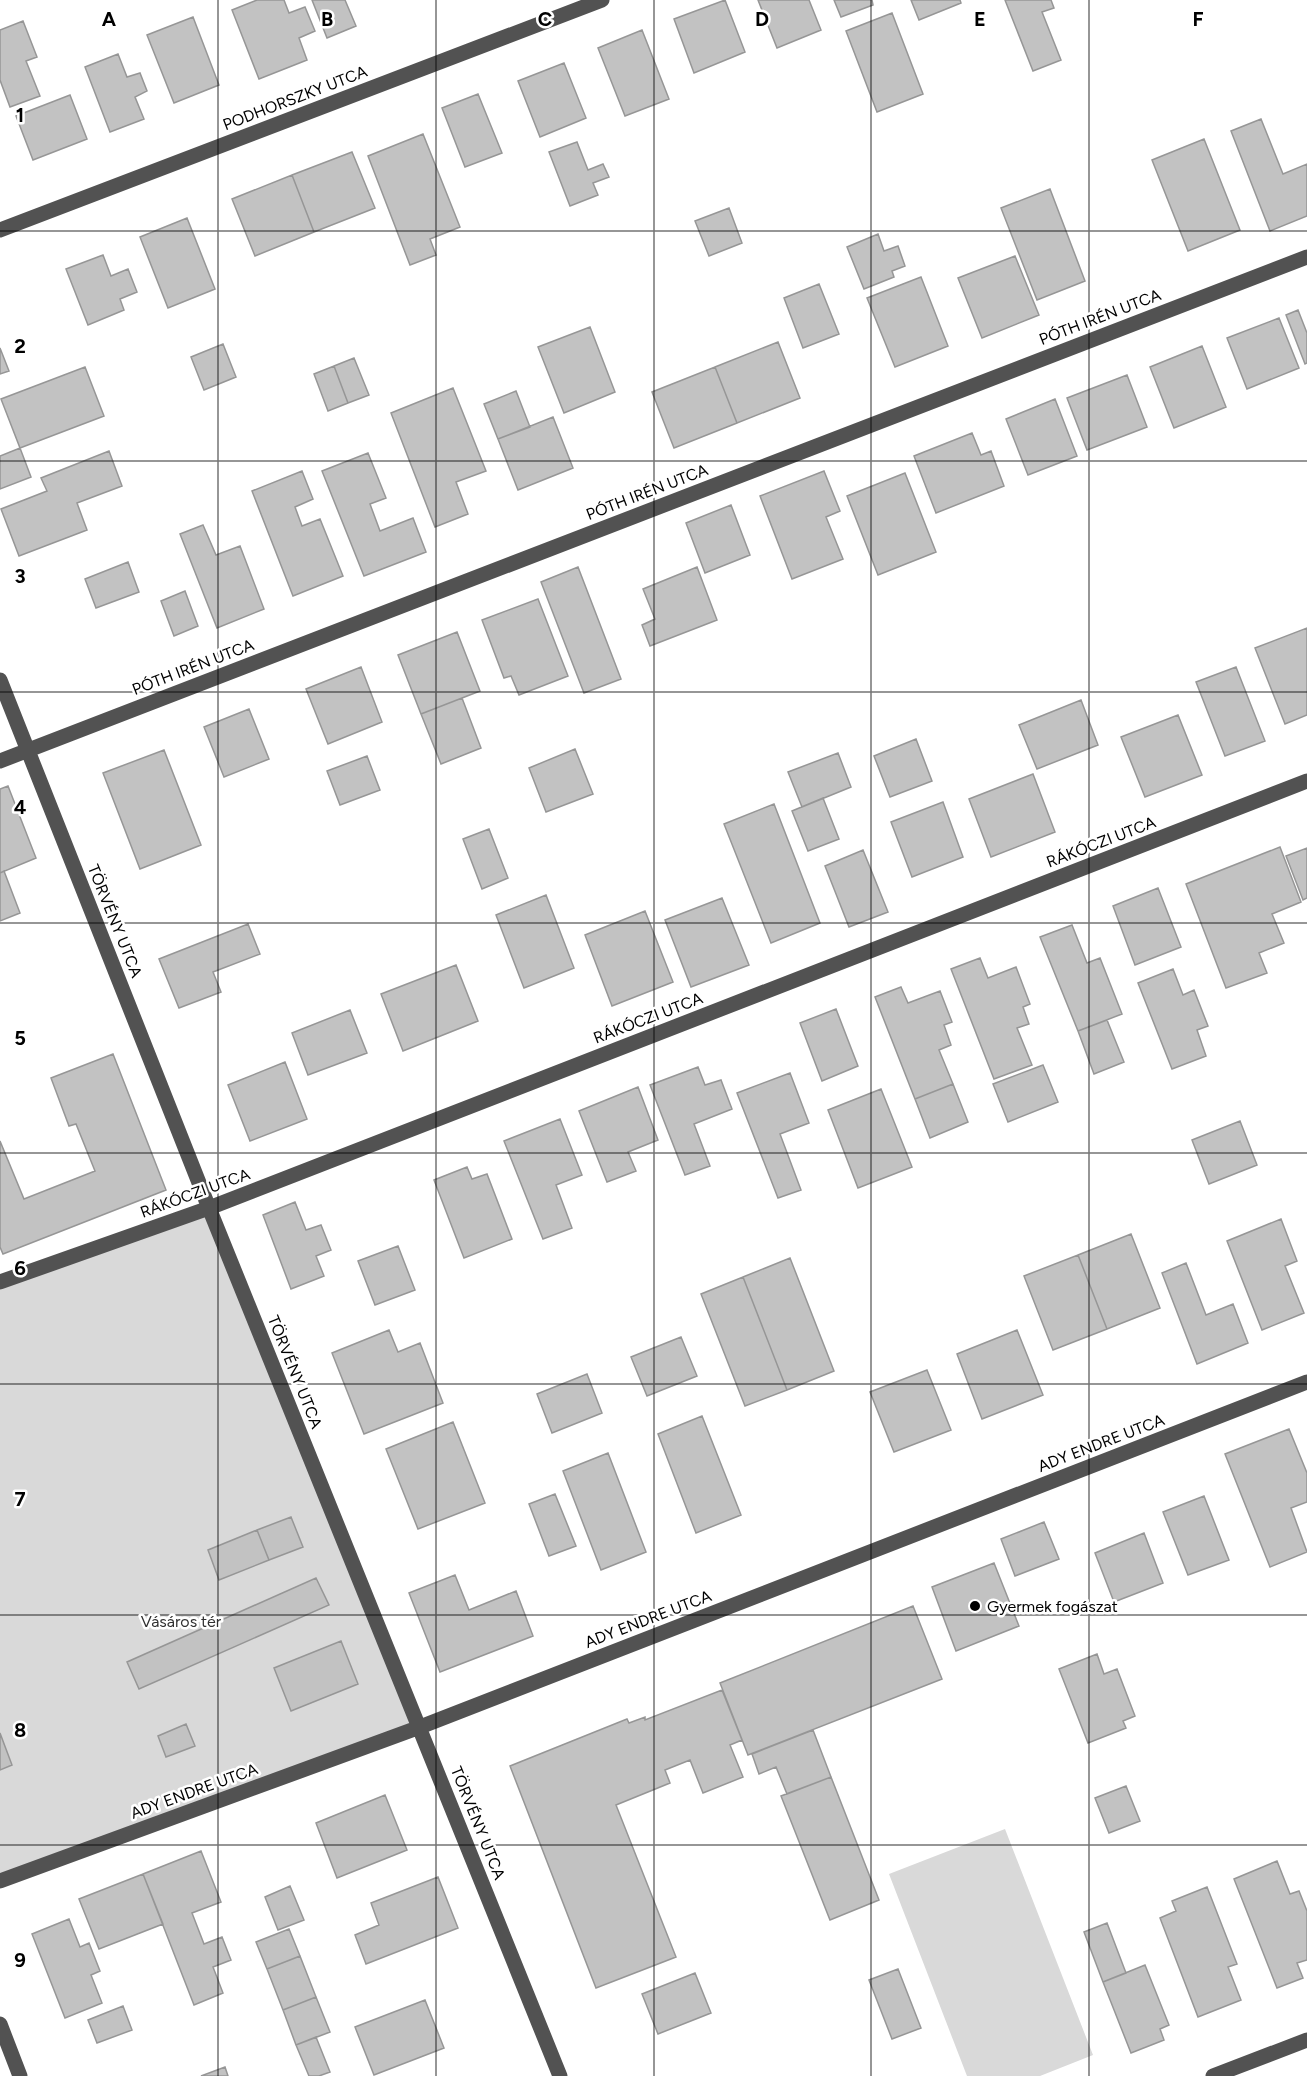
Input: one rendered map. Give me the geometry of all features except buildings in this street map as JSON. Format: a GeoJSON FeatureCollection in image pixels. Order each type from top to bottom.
{"type":"FeatureCollection","features":[{"type":"Feature","properties":{"kind":"street","name":"PODHORSZKY UTCA"},"geometry":{"type":"LineString","coordinates":[[0,230],[602,0]]}},
{"type":"Feature","properties":{"kind":"street","name":"PÓTH IRÉN UTCA"},"geometry":{"type":"LineString","coordinates":[[0,761],[1307,257]]}},
{"type":"Feature","properties":{"kind":"street","name":"TÖRVÉNY UTCA"},"geometry":{"type":"LineString","coordinates":[[0,680],[209,1208],[560,2076]]}},
{"type":"Feature","properties":{"kind":"street","name":"RÁKÓCZI UTCA"},"geometry":{"type":"LineString","coordinates":[[0,1282],[209,1208],[1307,781]]}},
{"type":"Feature","properties":{"kind":"street","name":"ADY ENDRE UTCA"},"geometry":{"type":"LineString","coordinates":[[0,1881],[420,1727],[1307,1382]]}},
{"type":"Feature","properties":{"kind":"street"},"geometry":{"type":"LineString","coordinates":[[0,2024],[20,2076]]}},
{"type":"Feature","properties":{"kind":"street"},"geometry":{"type":"LineString","coordinates":[[1213,2076],[1307,2040]]}},
{"type":"Feature","properties":{"kind":"green space","name":"Vásáros tér"},"geometry":{"type":"Polygon","coordinates":[[[209,1208],[420,1727],[0,1881],[0,1282],[209,1208]]]}},
{"type":"Feature","properties":{"kind":"green space"},"geometry":{"type":"Polygon","coordinates":[[[1005,1829],[1093,2055],[1040,2076],[967,2076],[889,1874],[1005,1829]]]}},
{"type":"Feature","properties":{"kind":"place","name":"Gyermek fogászat"},"geometry":{"type":"Point","coordinates":[975,1606]}}]}
